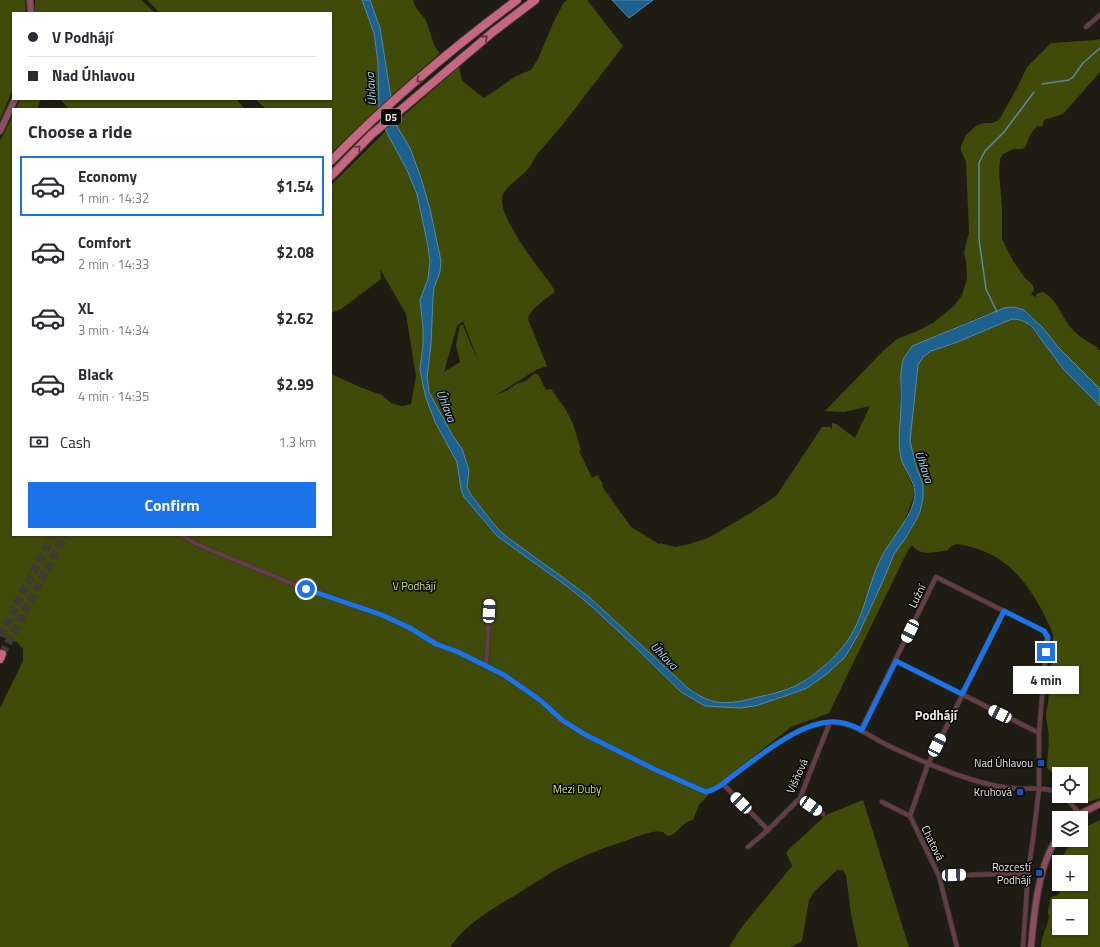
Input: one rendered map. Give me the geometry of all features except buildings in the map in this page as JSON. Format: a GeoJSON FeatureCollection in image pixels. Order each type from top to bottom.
{"type":"FeatureCollection","features":[{"type":"Feature","properties":{"kind":"highway","name":"D5"},"geometry":{"type":"LineString","coordinates":[[332,160],[364,128],[448,54],[517,0]]}},
{"type":"Feature","properties":{"kind":"highway","name":"D5"},"geometry":{"type":"LineString","coordinates":[[332,175],[371,135],[455,63],[535,0]]}},
{"type":"Feature","properties":{"kind":"street"},"geometry":{"type":"LineString","coordinates":[[30,0],[31,12]]}},
{"type":"Feature","properties":{"kind":"street"},"geometry":{"type":"LineString","coordinates":[[1086,27],[1100,15]]}},
{"type":"Feature","properties":{"kind":"street"},"geometry":{"type":"LineString","coordinates":[[0,131],[15,100]]}},
{"type":"Feature","properties":{"kind":"street"},"geometry":{"type":"LineString","coordinates":[[184,536],[196,544],[293,584],[382,615],[410,628],[436,644],[458,652],[504,675],[540,700],[562,720],[584,734],[656,770],[706,792],[714,790],[797,732],[813,725],[830,722],[843,723],[862,730],[888,746],[928,764],[969,779],[1012,788],[1052,790]]}},
{"type":"Feature","properties":{"kind":"street","name":"Lužní"},"geometry":{"type":"LineString","coordinates":[[862,730],[936,577],[1004,611]]}},
{"type":"Feature","properties":{"kind":"street"},"geometry":{"type":"LineString","coordinates":[[486,666],[490,598]]}},
{"type":"Feature","properties":{"kind":"street"},"geometry":{"type":"LineString","coordinates":[[882,802],[910,816],[928,764],[1004,611],[1044,631],[1048,637],[1040,734],[1039,789],[1034,839],[1028,873],[1023,947]]}},
{"type":"Feature","properties":{"kind":"street"},"geometry":{"type":"LineString","coordinates":[[896,661],[1040,734]]}},
{"type":"Feature","properties":{"kind":"street","name":"Višňová"},"geometry":{"type":"LineString","coordinates":[[748,847],[768,830],[800,798],[830,722]]}},
{"type":"Feature","properties":{"kind":"street"},"geometry":{"type":"LineString","coordinates":[[723,784],[768,830]]}},
{"type":"Feature","properties":{"kind":"street"},"geometry":{"type":"LineString","coordinates":[[800,798],[823,814]]}},
{"type":"Feature","properties":{"kind":"street"},"geometry":{"type":"LineString","coordinates":[[1088,811],[1100,804]]}},
{"type":"Feature","properties":{"kind":"street","name":"Chatová"},"geometry":{"type":"LineString","coordinates":[[910,816],[939,876],[957,947]]}},
{"type":"Feature","properties":{"kind":"street"},"geometry":{"type":"LineString","coordinates":[[1031,947],[1035,906],[1044,870],[1052,847]]}},
{"type":"Feature","properties":{"kind":"street"},"geometry":{"type":"LineString","coordinates":[[939,876],[1028,873]]}},
{"type":"Feature","properties":{"kind":"green space"},"geometry":{"type":"Polygon","coordinates":[[[0,0],[25,0],[26,12],[12,12],[12,91],[0,120],[0,0]]]}},
{"type":"Feature","properties":{"kind":"green space"},"geometry":{"type":"Polygon","coordinates":[[[35,0],[141,0],[154,12],[35,12],[35,0]]]}},
{"type":"Feature","properties":{"kind":"green space"},"geometry":{"type":"Polygon","coordinates":[[[147,0],[362,0],[374,33],[378,62],[379,107],[332,152],[332,108],[265,108],[256,100],[332,100],[332,12],[159,12],[147,0]]]}},
{"type":"Feature","properties":{"kind":"green space"},"geometry":{"type":"Polygon","coordinates":[[[370,0],[413,0],[416,8],[425,19],[433,41],[440,53],[391,96],[380,28],[370,0]]]}},
{"type":"Feature","properties":{"kind":"green space"},"geometry":{"type":"Polygon","coordinates":[[[567,0],[587,0],[623,46],[564,123],[534,158],[528,169],[507,188],[502,198],[505,214],[510,224],[521,243],[555,292],[535,308],[528,319],[547,366],[536,370],[496,395],[508,390],[516,384],[526,381],[534,374],[538,374],[546,390],[551,389],[566,410],[573,424],[581,450],[579,451],[592,478],[597,475],[603,484],[602,486],[631,527],[659,544],[675,547],[690,544],[710,537],[777,495],[822,427],[830,427],[832,429],[832,423],[836,424],[855,438],[870,406],[844,412],[825,411],[883,351],[897,339],[933,323],[954,306],[962,295],[967,279],[964,253],[969,232],[966,161],[961,151],[961,146],[966,135],[977,125],[992,123],[999,120],[1027,67],[1051,43],[1100,39],[1100,72],[1063,114],[1044,120],[1042,126],[1037,126],[1030,135],[1025,148],[1014,149],[1003,154],[1000,159],[999,171],[1002,208],[1002,240],[1013,261],[1025,278],[1033,285],[1034,290],[1031,294],[1035,297],[1038,293],[1043,292],[1053,300],[1072,329],[1098,348],[1097,350],[1100,350],[1100,389],[1059,348],[1033,318],[1021,309],[1015,307],[996,311],[912,346],[906,354],[903,362],[900,386],[902,459],[915,492],[912,502],[903,524],[882,556],[857,624],[848,640],[838,653],[819,670],[800,683],[785,690],[738,702],[716,702],[701,697],[689,689],[589,597],[507,537],[497,528],[471,495],[467,487],[469,470],[462,449],[453,436],[429,392],[427,378],[431,344],[433,298],[434,288],[440,272],[441,261],[430,209],[395,123],[459,67],[462,81],[484,98],[516,76],[531,70],[538,59],[563,4],[567,0]],[[463,321],[457,326],[444,372],[460,362],[456,345],[460,325],[463,325],[479,362],[463,321]]]}},
{"type":"Feature","properties":{"kind":"green space"},"geometry":{"type":"Polygon","coordinates":[[[20,100],[41,100],[37,108],[16,108],[20,100]]]}},
{"type":"Feature","properties":{"kind":"green space"},"geometry":{"type":"Polygon","coordinates":[[[61,100],[237,100],[244,108],[68,108],[61,100]]]}},
{"type":"Feature","properties":{"kind":"green space"},"geometry":{"type":"Polygon","coordinates":[[[12,117],[12,536],[332,536],[332,374],[382,395],[391,403],[402,406],[411,404],[416,376],[406,314],[380,269],[380,280],[341,309],[332,313],[332,184],[386,131],[407,170],[417,194],[430,261],[428,279],[420,300],[423,345],[420,369],[426,398],[435,422],[457,462],[461,489],[464,497],[497,536],[589,604],[681,692],[695,701],[755,706],[807,688],[845,657],[858,635],[894,554],[916,520],[923,484],[916,466],[910,441],[918,365],[923,357],[931,351],[955,343],[1012,319],[1020,319],[1027,323],[1049,349],[1055,359],[1100,406],[1100,798],[1088,802],[1088,767],[1052,767],[1052,772],[1047,768],[1049,734],[1046,715],[1053,636],[1038,603],[1030,590],[1011,568],[986,552],[958,544],[953,545],[948,550],[928,553],[915,549],[912,545],[907,552],[829,713],[791,727],[717,785],[699,805],[693,820],[685,823],[674,834],[667,836],[663,832],[659,831],[642,834],[598,850],[566,865],[543,877],[479,918],[463,931],[450,947],[0,947],[0,708],[23,661],[23,649],[17,642],[0,636],[0,141],[12,117]]]}},
{"type":"Feature","properties":{"kind":"green space"},"geometry":{"type":"Polygon","coordinates":[[[863,800],[909,947],[858,947],[851,914],[846,875],[843,870],[837,870],[814,892],[809,900],[802,941],[791,947],[729,947],[741,928],[792,866],[786,852],[826,815],[863,800]]]}},
{"type":"Feature","properties":{"kind":"green space"},"geometry":{"type":"Polygon","coordinates":[[[1100,820],[1100,947],[1041,947],[1042,938],[1049,917],[1048,912],[1051,897],[1058,895],[1061,891],[1088,891],[1088,855],[1064,854],[1068,847],[1088,847],[1088,826],[1100,820]]]}},
{"type":"Feature","properties":{"kind":"water"},"geometry":{"type":"Polygon","coordinates":[[[362,0],[370,0],[380,28],[395,123],[410,148],[430,209],[441,261],[440,272],[434,288],[431,344],[427,378],[429,392],[453,436],[462,449],[469,470],[467,487],[471,495],[497,528],[507,537],[589,597],[689,689],[699,695],[709,700],[722,703],[748,700],[785,690],[802,682],[820,670],[836,655],[848,640],[863,610],[877,566],[886,549],[907,517],[914,500],[914,488],[902,462],[899,444],[902,366],[904,357],[912,346],[1004,308],[1014,307],[1024,310],[1043,328],[1058,347],[1100,389],[1100,406],[1064,370],[1032,327],[1020,320],[1012,319],[955,343],[931,351],[923,357],[918,365],[910,441],[916,466],[923,484],[923,498],[920,512],[905,539],[894,554],[858,635],[845,657],[828,673],[807,688],[791,694],[755,706],[740,708],[705,706],[681,692],[589,604],[497,536],[464,497],[461,489],[457,462],[435,422],[423,385],[420,369],[423,345],[423,327],[420,300],[428,279],[430,261],[428,246],[417,194],[407,170],[386,131],[379,107],[378,62],[374,33],[362,0]]]}},
{"type":"Feature","properties":{"kind":"water"},"geometry":{"type":"Polygon","coordinates":[[[612,0],[653,0],[629,18],[612,0]]]}},
{"type":"Feature","properties":{"kind":"waterway"},"geometry":{"type":"LineString","coordinates":[[1042,84],[1069,80],[1083,63],[1100,48]]}},
{"type":"Feature","properties":{"kind":"waterway"},"geometry":{"type":"LineString","coordinates":[[997,312],[986,289],[979,239],[979,163],[985,151],[1004,132],[1034,92]]}},
{"type":"Feature","properties":{"kind":"tunnel"},"geometry":{"type":"LineString","coordinates":[[0,636],[52,536]]}},
{"type":"Feature","properties":{"kind":"tunnel"},"geometry":{"type":"LineString","coordinates":[[2,654],[64,536]]}},
{"type":"Feature","properties":{"kind":"place","name":"Nad Úhlavou"},"geometry":{"type":"Point","coordinates":[1041,763]}},
{"type":"Feature","properties":{"kind":"place","name":"Kruhová"},"geometry":{"type":"Point","coordinates":[1020,792]}},
{"type":"Feature","properties":{"kind":"place","name":"Rozcestí Podhájí"},"geometry":{"type":"Point","coordinates":[1039,873]}},
{"type":"Feature","properties":{"kind":"district","name":"Podhájí"},"geometry":{"type":"Point","coordinates":[936,715]}},
{"type":"Feature","properties":{"kind":"route"},"geometry":{"type":"LineString","coordinates":[[306,589],[382,615],[410,628],[436,644],[458,652],[504,675],[540,700],[562,720],[584,734],[656,770],[706,792],[714,790],[797,732],[813,725],[830,722],[843,723],[862,730],[896,661],[962,694],[1004,611],[1044,631],[1048,637],[1046,652]]}},
{"type":"Feature","properties":{"kind":"water label","name":"Úhlava"},"geometry":{"type":"Point","coordinates":[371,89]}},
{"type":"Feature","properties":{"kind":"water label","name":"Úhlava"},"geometry":{"type":"Point","coordinates":[446,406]}},
{"type":"Feature","properties":{"kind":"water label","name":"Úhlava"},"geometry":{"type":"Point","coordinates":[924,467]}},
{"type":"Feature","properties":{"kind":"water label","name":"Úhlava"},"geometry":{"type":"Point","coordinates":[664,656]}},
{"type":"Feature","properties":{"kind":"park label","name":"V Podhájí"},"geometry":{"type":"Point","coordinates":[414,586]}},
{"type":"Feature","properties":{"kind":"park label","name":"Mezi Duby"},"geometry":{"type":"Point","coordinates":[577,789]}}]}
